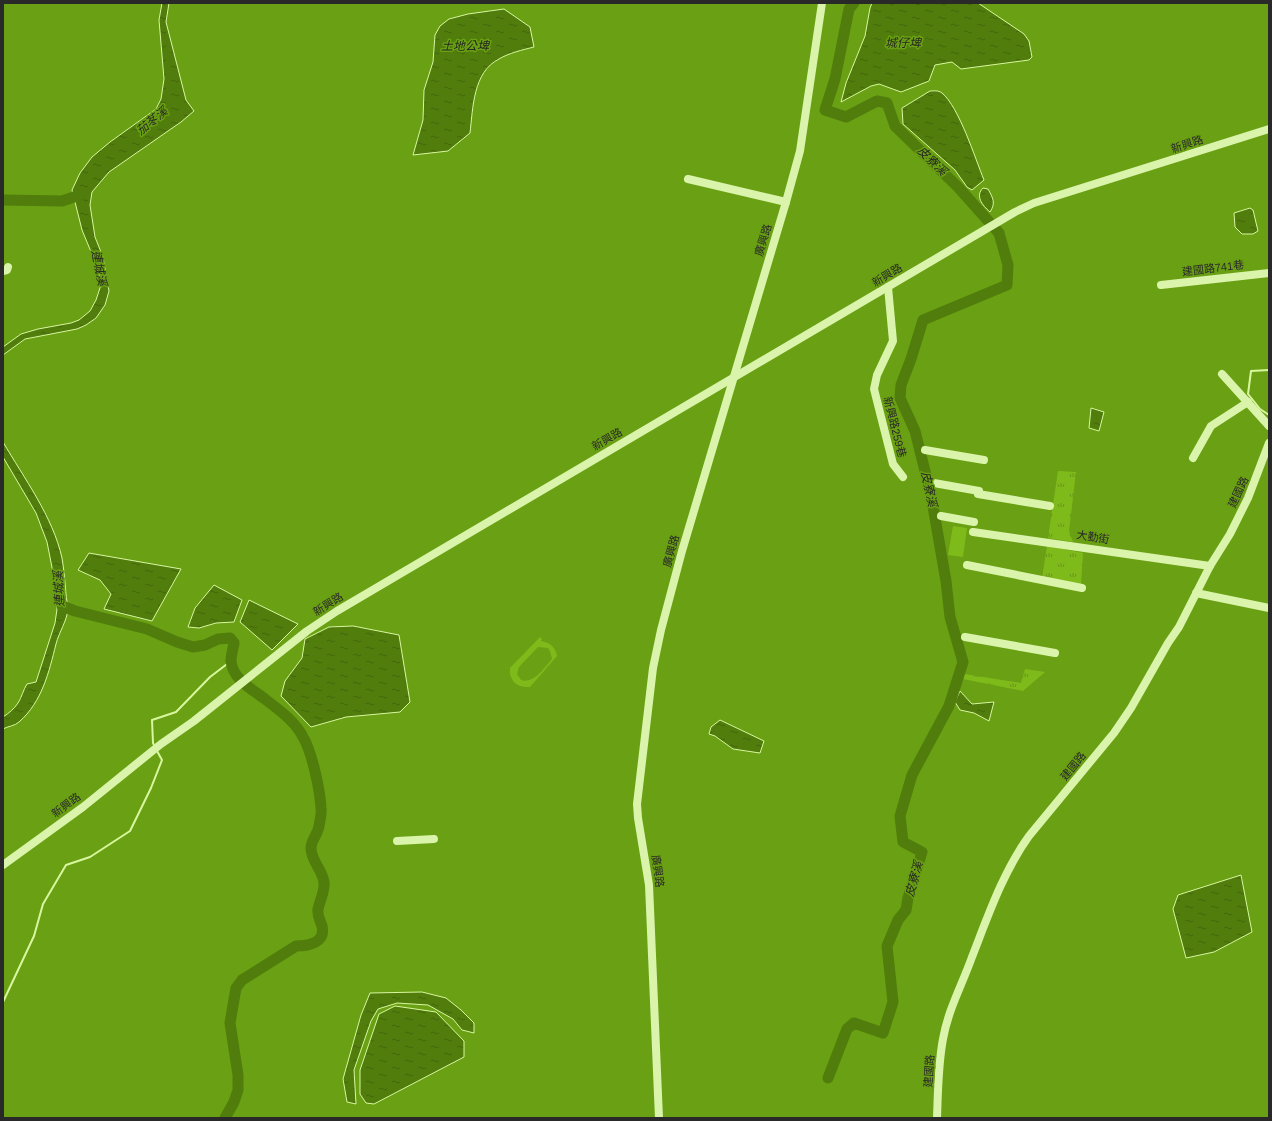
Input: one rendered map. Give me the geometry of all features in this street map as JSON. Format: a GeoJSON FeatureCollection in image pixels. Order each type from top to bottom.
{"type":"FeatureCollection","features":[{"type":"Feature","properties":{"kind":"street","name":"廣興路"},"geometry":{"type":"LineString","coordinates":[[659,1118],[649,885],[637,804],[653,668],[659,638],[682,551],[800,151],[822,3]]}},
{"type":"Feature","properties":{"kind":"street","name":"新興路"},"geometry":{"type":"LineString","coordinates":[[3,865],[83,807],[156,748],[194,721],[307,631],[337,611],[983,230],[1034,203],[1269,129]]}},
{"type":"Feature","properties":{"kind":"street"},"geometry":{"type":"LineString","coordinates":[[688,180],[786,202]]}},
{"type":"Feature","properties":{"kind":"street","name":"建國路741巷"},"geometry":{"type":"LineString","coordinates":[[1161,285],[1269,273]]}},
{"type":"Feature","properties":{"kind":"street","name":"新興路259巷"},"geometry":{"type":"LineString","coordinates":[[888,287],[893,341],[877,374],[874,389],[892,464],[903,477]]}},
{"type":"Feature","properties":{"kind":"street"},"geometry":{"type":"LineString","coordinates":[[1222,374],[1269,426]]}},
{"type":"Feature","properties":{"kind":"street"},"geometry":{"type":"LineString","coordinates":[[1193,458],[1211,426],[1248,402]]}},
{"type":"Feature","properties":{"kind":"street","name":"建國路"},"geometry":{"type":"LineString","coordinates":[[937,1118],[942,1047],[950,1011],[1009,868],[1029,836],[1109,739],[1131,708],[1168,643],[1179,627],[1210,566],[1230,534],[1248,498],[1269,443]]}},
{"type":"Feature","properties":{"kind":"street"},"geometry":{"type":"LineString","coordinates":[[925,450],[984,460]]}},
{"type":"Feature","properties":{"kind":"street"},"geometry":{"type":"LineString","coordinates":[[934,483],[978,493],[1050,506]]}},
{"type":"Feature","properties":{"kind":"street"},"geometry":{"type":"LineString","coordinates":[[941,516],[974,522]]}},
{"type":"Feature","properties":{"kind":"street","name":"大勤街"},"geometry":{"type":"LineString","coordinates":[[972,532],[1044,541],[1210,566]]}},
{"type":"Feature","properties":{"kind":"street"},"geometry":{"type":"LineString","coordinates":[[967,565],[1082,588]]}},
{"type":"Feature","properties":{"kind":"street"},"geometry":{"type":"LineString","coordinates":[[1196,593],[1269,608]]}},
{"type":"Feature","properties":{"kind":"street"},"geometry":{"type":"LineString","coordinates":[[965,636],[1055,653]]}},
{"type":"Feature","properties":{"kind":"street"},"geometry":{"type":"LineString","coordinates":[[397,841],[434,839]]}},
{"type":"Feature","properties":{"kind":"green space"},"geometry":{"type":"Polygon","coordinates":[[[1058,471],[1076,472],[1069,531],[1073,542],[1048,538],[1058,471]]]}},
{"type":"Feature","properties":{"kind":"green space"},"geometry":{"type":"Polygon","coordinates":[[[953,526],[967,528],[963,557],[948,555],[953,526]]]}},
{"type":"Feature","properties":{"kind":"green space"},"geometry":{"type":"Polygon","coordinates":[[[1047,546],[1083,553],[1081,585],[1042,578],[1047,546]]]}},
{"type":"Feature","properties":{"kind":"green space"},"geometry":{"type":"Polygon","coordinates":[[[540,637],[542,639],[541,641],[552,646],[557,656],[530,687],[515,683],[511,677],[510,668],[540,637]],[[538,647],[519,667],[517,674],[521,680],[530,680],[546,667],[552,659],[548,648],[538,647]]]}},
{"type":"Feature","properties":{"kind":"green space"},"geometry":{"type":"Polygon","coordinates":[[[1025,669],[1045,672],[1023,691],[963,679],[964,674],[1021,683],[1025,669]]]}},
{"type":"Feature","properties":{"kind":"water"},"geometry":{"type":"Polygon","coordinates":[[[162,3],[169,3],[166,22],[186,100],[194,111],[181,122],[109,172],[92,192],[90,205],[95,237],[103,257],[109,291],[105,305],[96,318],[77,329],[25,339],[3,355],[3,347],[21,334],[79,320],[90,311],[96,300],[101,285],[99,271],[82,230],[72,190],[80,173],[92,157],[156,109],[161,99],[164,79],[159,20],[162,3]]]}},
{"type":"Feature","properties":{"kind":"water","name":"城仔埤"},"geometry":{"type":"Polygon","coordinates":[[[872,3],[978,3],[1024,34],[1029,41],[1032,57],[1029,60],[961,69],[952,62],[935,65],[929,81],[901,92],[879,84],[871,86],[841,102],[846,83],[865,36],[872,3]]]}},
{"type":"Feature","properties":{"kind":"water","name":"土地公埤"},"geometry":{"type":"Polygon","coordinates":[[[504,9],[530,27],[534,47],[499,59],[490,65],[484,73],[476,92],[470,133],[448,151],[413,155],[423,120],[424,90],[433,62],[435,35],[440,26],[449,19],[468,14],[504,9]]]}},
{"type":"Feature","properties":{"kind":"water"},"geometry":{"type":"Polygon","coordinates":[[[930,91],[942,93],[948,100],[966,134],[984,180],[972,190],[967,187],[955,170],[903,124],[902,108],[930,91]]]}},
{"type":"Feature","properties":{"kind":"water"},"geometry":{"type":"Polygon","coordinates":[[[983,188],[988,189],[992,198],[993,206],[990,212],[980,200],[980,194],[983,188]]]}},
{"type":"Feature","properties":{"kind":"water"},"geometry":{"type":"Polygon","coordinates":[[[1250,208],[1253,210],[1258,231],[1253,234],[1242,234],[1235,227],[1234,213],[1250,208]]]}},
{"type":"Feature","properties":{"kind":"water"},"geometry":{"type":"Polygon","coordinates":[[[1091,408],[1104,412],[1099,431],[1089,428],[1091,408]]]}},
{"type":"Feature","properties":{"kind":"water","name":"連城溪"},"geometry":{"type":"Polygon","coordinates":[[[3,442],[37,498],[58,543],[62,558],[68,609],[57,640],[44,686],[39,696],[34,705],[19,722],[3,729],[3,717],[11,711],[19,701],[27,684],[36,682],[55,623],[57,609],[56,588],[47,542],[36,513],[3,457],[3,442]]]}},
{"type":"Feature","properties":{"kind":"water"},"geometry":{"type":"Polygon","coordinates":[[[89,553],[181,569],[152,621],[104,609],[111,594],[100,580],[78,570],[89,553]]]}},
{"type":"Feature","properties":{"kind":"water"},"geometry":{"type":"Polygon","coordinates":[[[214,585],[242,600],[234,622],[216,623],[199,628],[188,627],[195,608],[214,585]]]}},
{"type":"Feature","properties":{"kind":"water"},"geometry":{"type":"Polygon","coordinates":[[[249,600],[298,624],[272,650],[240,622],[249,600]]]}},
{"type":"Feature","properties":{"kind":"water"},"geometry":{"type":"Polygon","coordinates":[[[353,626],[399,635],[410,702],[400,712],[346,717],[311,727],[281,696],[285,681],[302,658],[305,639],[329,627],[353,626]]]}},
{"type":"Feature","properties":{"kind":"water"},"geometry":{"type":"Polygon","coordinates":[[[960,691],[972,704],[994,702],[989,721],[974,713],[960,710],[955,702],[960,691]]]}},
{"type":"Feature","properties":{"kind":"water"},"geometry":{"type":"Polygon","coordinates":[[[720,720],[764,741],[760,753],[733,749],[715,736],[709,734],[711,727],[720,720]]]}},
{"type":"Feature","properties":{"kind":"water"},"geometry":{"type":"Polygon","coordinates":[[[1241,875],[1252,932],[1214,952],[1186,958],[1173,909],[1178,895],[1241,875]]]}},
{"type":"Feature","properties":{"kind":"water"},"geometry":{"type":"Polygon","coordinates":[[[422,992],[446,998],[474,1023],[474,1033],[462,1030],[453,1019],[428,1005],[397,1003],[378,1009],[371,1021],[354,1070],[356,1104],[347,1102],[343,1079],[361,1015],[370,993],[422,992]]]}},
{"type":"Feature","properties":{"kind":"water"},"geometry":{"type":"Polygon","coordinates":[[[395,1006],[436,1012],[464,1041],[464,1057],[374,1104],[366,1103],[360,1094],[360,1070],[379,1014],[395,1006]]]}},
{"type":"Feature","properties":{"kind":"waterway","name":"皮寮溪"},"geometry":{"type":"LineString","coordinates":[[828,1078],[847,1029],[854,1023],[883,1033],[893,1002],[887,946],[898,920],[906,910],[908,898],[922,852],[903,842],[900,816],[912,775],[949,706],[963,662],[950,617],[946,581],[931,495],[915,431],[900,398],[901,385],[923,320],[1007,285],[1008,265],[999,233],[958,187],[895,126],[887,103],[877,101],[846,117],[825,110],[835,79],[849,9],[854,3]]}},
{"type":"Feature","properties":{"kind":"waterway"},"geometry":{"type":"LineString","coordinates":[[3,200],[62,201],[80,195]]}},
{"type":"Feature","properties":{"kind":"waterway"},"geometry":{"type":"LineString","coordinates":[[1269,370],[1251,371],[1248,394],[1260,409],[1269,415]]}},
{"type":"Feature","properties":{"kind":"waterway","name":"連城溪"},"geometry":{"type":"LineString","coordinates":[[62,606],[75,611],[147,629],[193,647],[205,645],[218,639],[230,638],[234,643],[231,661],[235,674],[239,679],[276,707],[296,726],[306,744],[312,761],[320,800],[321,817],[318,829],[312,842],[311,853],[324,882],[318,911],[323,932],[319,940],[311,944],[296,946],[242,980],[236,988],[230,1023],[238,1075],[238,1090],[234,1102],[225,1118]]}},
{"type":"Feature","properties":{"kind":"waterway"},"geometry":{"type":"LineString","coordinates":[[155,747],[153,743],[152,720],[176,712],[210,677],[231,661]]}},
{"type":"Feature","properties":{"kind":"waterway"},"geometry":{"type":"LineString","coordinates":[[3,1002],[34,936],[43,904],[66,865],[90,857],[130,831],[151,788],[162,760],[157,751]]}},
{"type":"Feature","properties":{"kind":"water label","name":"茄苳溪"},"geometry":{"type":"Point","coordinates":[152,121]}}]}
